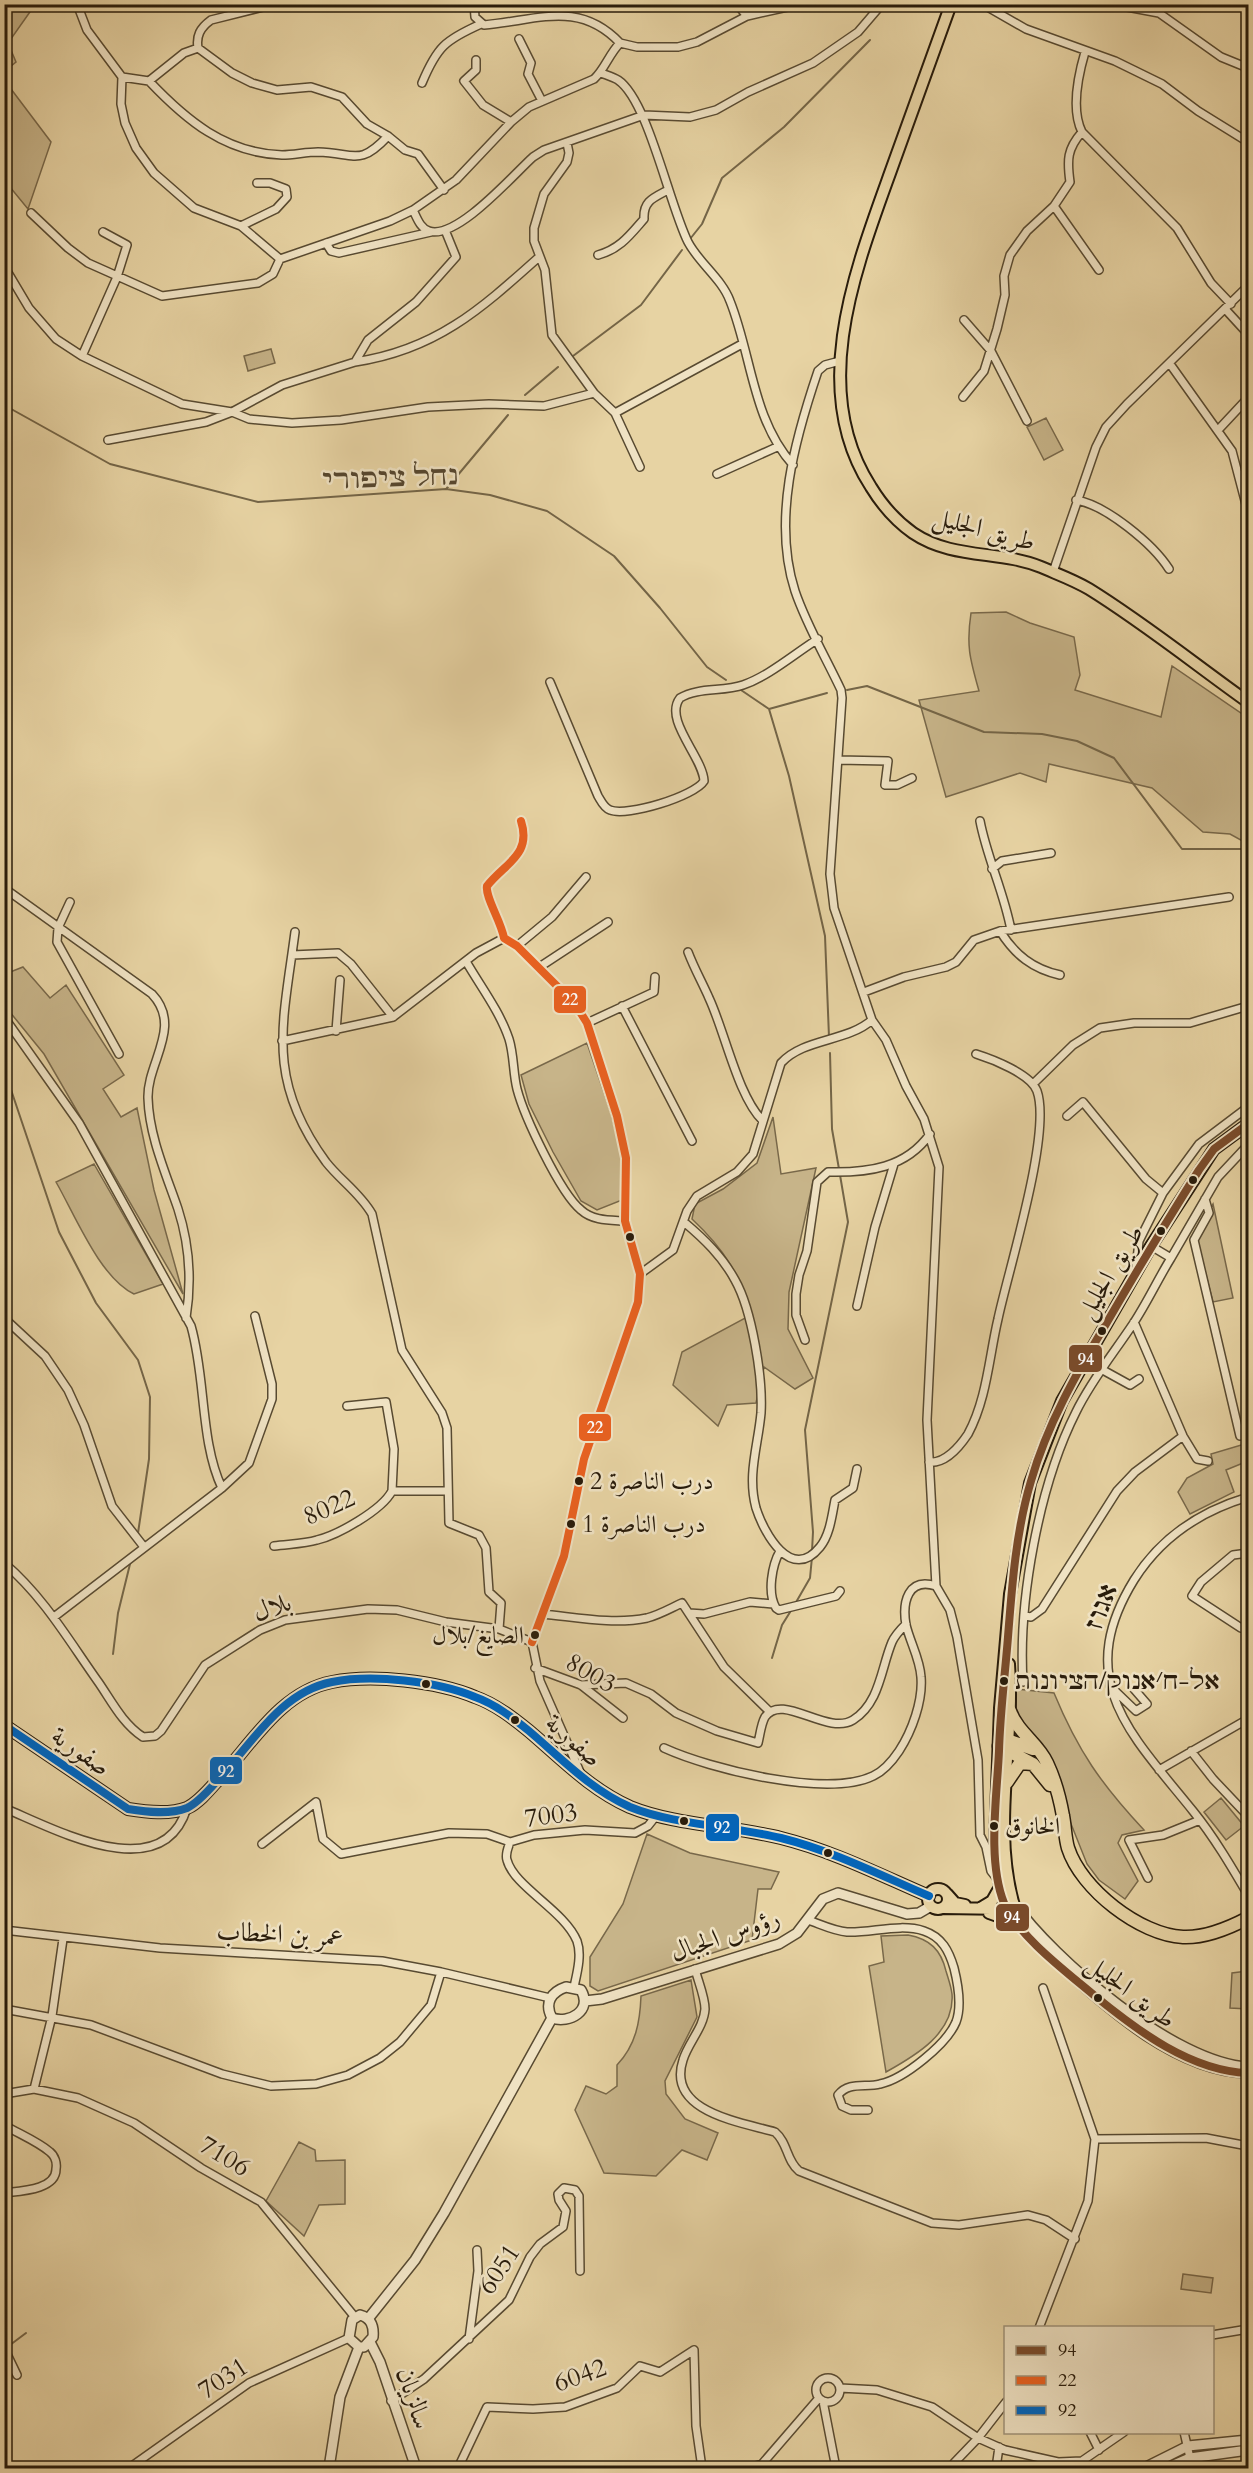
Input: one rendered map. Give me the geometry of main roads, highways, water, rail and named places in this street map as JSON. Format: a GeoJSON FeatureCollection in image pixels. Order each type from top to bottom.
{"type":"FeatureCollection","features":[{"type":"Feature","properties":{"kind":"highway"},"geometry":{"type":"LineString","coordinates":[[1010,1711],[1020,1731],[1047,1762],[1063,1813],[1067,1848],[1077,1868],[1118,1910],[1139,1923],[1181,1937],[1209,1934],[1248,1918]]}},
{"type":"Feature","properties":{"kind":"highway"},"geometry":{"type":"LineString","coordinates":[[1006,1746],[1027,1745],[1047,1762]]}},
{"type":"Feature","properties":{"kind":"highway"},"geometry":{"type":"LineString","coordinates":[[1006,1746],[1033,1764],[1048,1780],[1063,1813]]}},
{"type":"Feature","properties":{"kind":"highway"},"geometry":{"type":"LineString","coordinates":[[1007,1782],[1020,1763],[1033,1764]]}},
{"type":"Feature","properties":{"kind":"main road","name":"طريق الجليل"},"geometry":{"type":"LineString","coordinates":[[951,4],[877,211],[854,283],[840,361],[844,417],[855,458],[876,495],[900,522],[923,538],[952,550],[1031,563],[1088,588],[1248,702]]}},
{"type":"Feature","properties":{"kind":"main road","name":"طريق الجليل"},"geometry":{"type":"LineString","coordinates":[[1007,1639],[1010,1594],[1030,1482],[1062,1401],[1151,1246],[1214,1149],[1248,1124]]}},
{"type":"Feature","properties":{"kind":"main road"},"geometry":{"type":"LineString","coordinates":[[1007,1639],[1010,1711],[995,1841],[1000,1884],[1008,1905]]}},
{"type":"Feature","properties":{"kind":"main road"},"geometry":{"type":"LineString","coordinates":[[1007,1639],[1002,1679],[1007,1782],[1003,1833],[1008,1905]]}},
{"type":"Feature","properties":{"kind":"main road","name":"صفورية"},"geometry":{"type":"LineString","coordinates":[[4,1725],[128,1809],[148,1812],[187,1808],[206,1794],[273,1715],[294,1699],[319,1685],[356,1680],[387,1680],[431,1686],[475,1696],[501,1710],[528,1730],[583,1779],[606,1795],[656,1816],[723,1825],[782,1838],[846,1858],[943,1908]]}},
{"type":"Feature","properties":{"kind":"main road"},"geometry":{"type":"LineString","coordinates":[[978,1908],[992,1901],[1000,1884]]}},
{"type":"Feature","properties":{"kind":"main road"},"geometry":{"type":"LineString","coordinates":[[930,1901],[936,1890],[947,1894],[955,1903],[978,1908],[1017,1923]]}},
{"type":"Feature","properties":{"kind":"main road"},"geometry":{"type":"LineString","coordinates":[[943,1908],[947,1903],[947,1894]]}},
{"type":"Feature","properties":{"kind":"main road"},"geometry":{"type":"LineString","coordinates":[[943,1908],[1008,1905]]}},
{"type":"Feature","properties":{"kind":"waterway"},"geometry":{"type":"LineString","coordinates":[[690,239],[702,224],[722,178],[784,127],[870,40]]}},
{"type":"Feature","properties":{"kind":"waterway"},"geometry":{"type":"LineString","coordinates":[[573,356],[641,305],[682,250]]}},
{"type":"Feature","properties":{"kind":"waterway"},"geometry":{"type":"LineString","coordinates":[[525,395],[558,367]]}},
{"type":"Feature","properties":{"kind":"waterway","name":"נחל ציפורי"},"geometry":{"type":"LineString","coordinates":[[4,405],[110,464],[258,502],[446,489],[490,495],[547,511],[614,556],[660,608],[707,667],[726,680]]}},
{"type":"Feature","properties":{"kind":"waterway"},"geometry":{"type":"LineString","coordinates":[[447,488],[508,415]]}},
{"type":"Feature","properties":{"kind":"waterway"},"geometry":{"type":"LineString","coordinates":[[847,690],[867,686],[984,732],[1042,734],[1077,741],[1114,758],[1182,849],[1248,849]]}},
{"type":"Feature","properties":{"kind":"waterway"},"geometry":{"type":"LineString","coordinates":[[738,688],[769,709],[789,776],[825,936],[829,1037]]}},
{"type":"Feature","properties":{"kind":"waterway"},"geometry":{"type":"LineString","coordinates":[[769,709],[827,693]]}},
{"type":"Feature","properties":{"kind":"waterway"},"geometry":{"type":"LineString","coordinates":[[830,1053],[832,1129],[839,1169]]}},
{"type":"Feature","properties":{"kind":"waterway"},"geometry":{"type":"LineString","coordinates":[[4,1069],[59,1232],[96,1303],[138,1360],[150,1397],[149,1459],[138,1533]]}},
{"type":"Feature","properties":{"kind":"waterway"},"geometry":{"type":"LineString","coordinates":[[812,1551],[813,1532],[805,1430],[848,1222],[840,1175]]}},
{"type":"Feature","properties":{"kind":"waterway"},"geometry":{"type":"LineString","coordinates":[[795,1604],[810,1578],[812,1557]]}},
{"type":"Feature","properties":{"kind":"waterway"},"geometry":{"type":"LineString","coordinates":[[113,1654],[118,1613],[131,1560]]}},
{"type":"Feature","properties":{"kind":"waterway"},"geometry":{"type":"LineString","coordinates":[[772,1658],[782,1625],[792,1609]]}},
{"type":"Feature","properties":{"kind":"waterway"},"geometry":{"type":"LineString","coordinates":[[6,2348],[26,2333]]}},
{"type":"Feature","properties":{"kind":"place","name":"درب الناصرة 2"},"geometry":{"type":"Point","coordinates":[579,1481]}},
{"type":"Feature","properties":{"kind":"place","name":"درب الناصرة 1"},"geometry":{"type":"Point","coordinates":[571,1524]}},
{"type":"Feature","properties":{"kind":"place","name":"الصايغ/بلال"},"geometry":{"type":"Point","coordinates":[535,1635]}},
{"type":"Feature","properties":{"kind":"place","name":"אל-ח׳אנוק/הציונות"},"geometry":{"type":"Point","coordinates":[1004,1681]}},
{"type":"Feature","properties":{"kind":"place","name":"الخانوق"},"geometry":{"type":"Point","coordinates":[994,1826]}}]}
